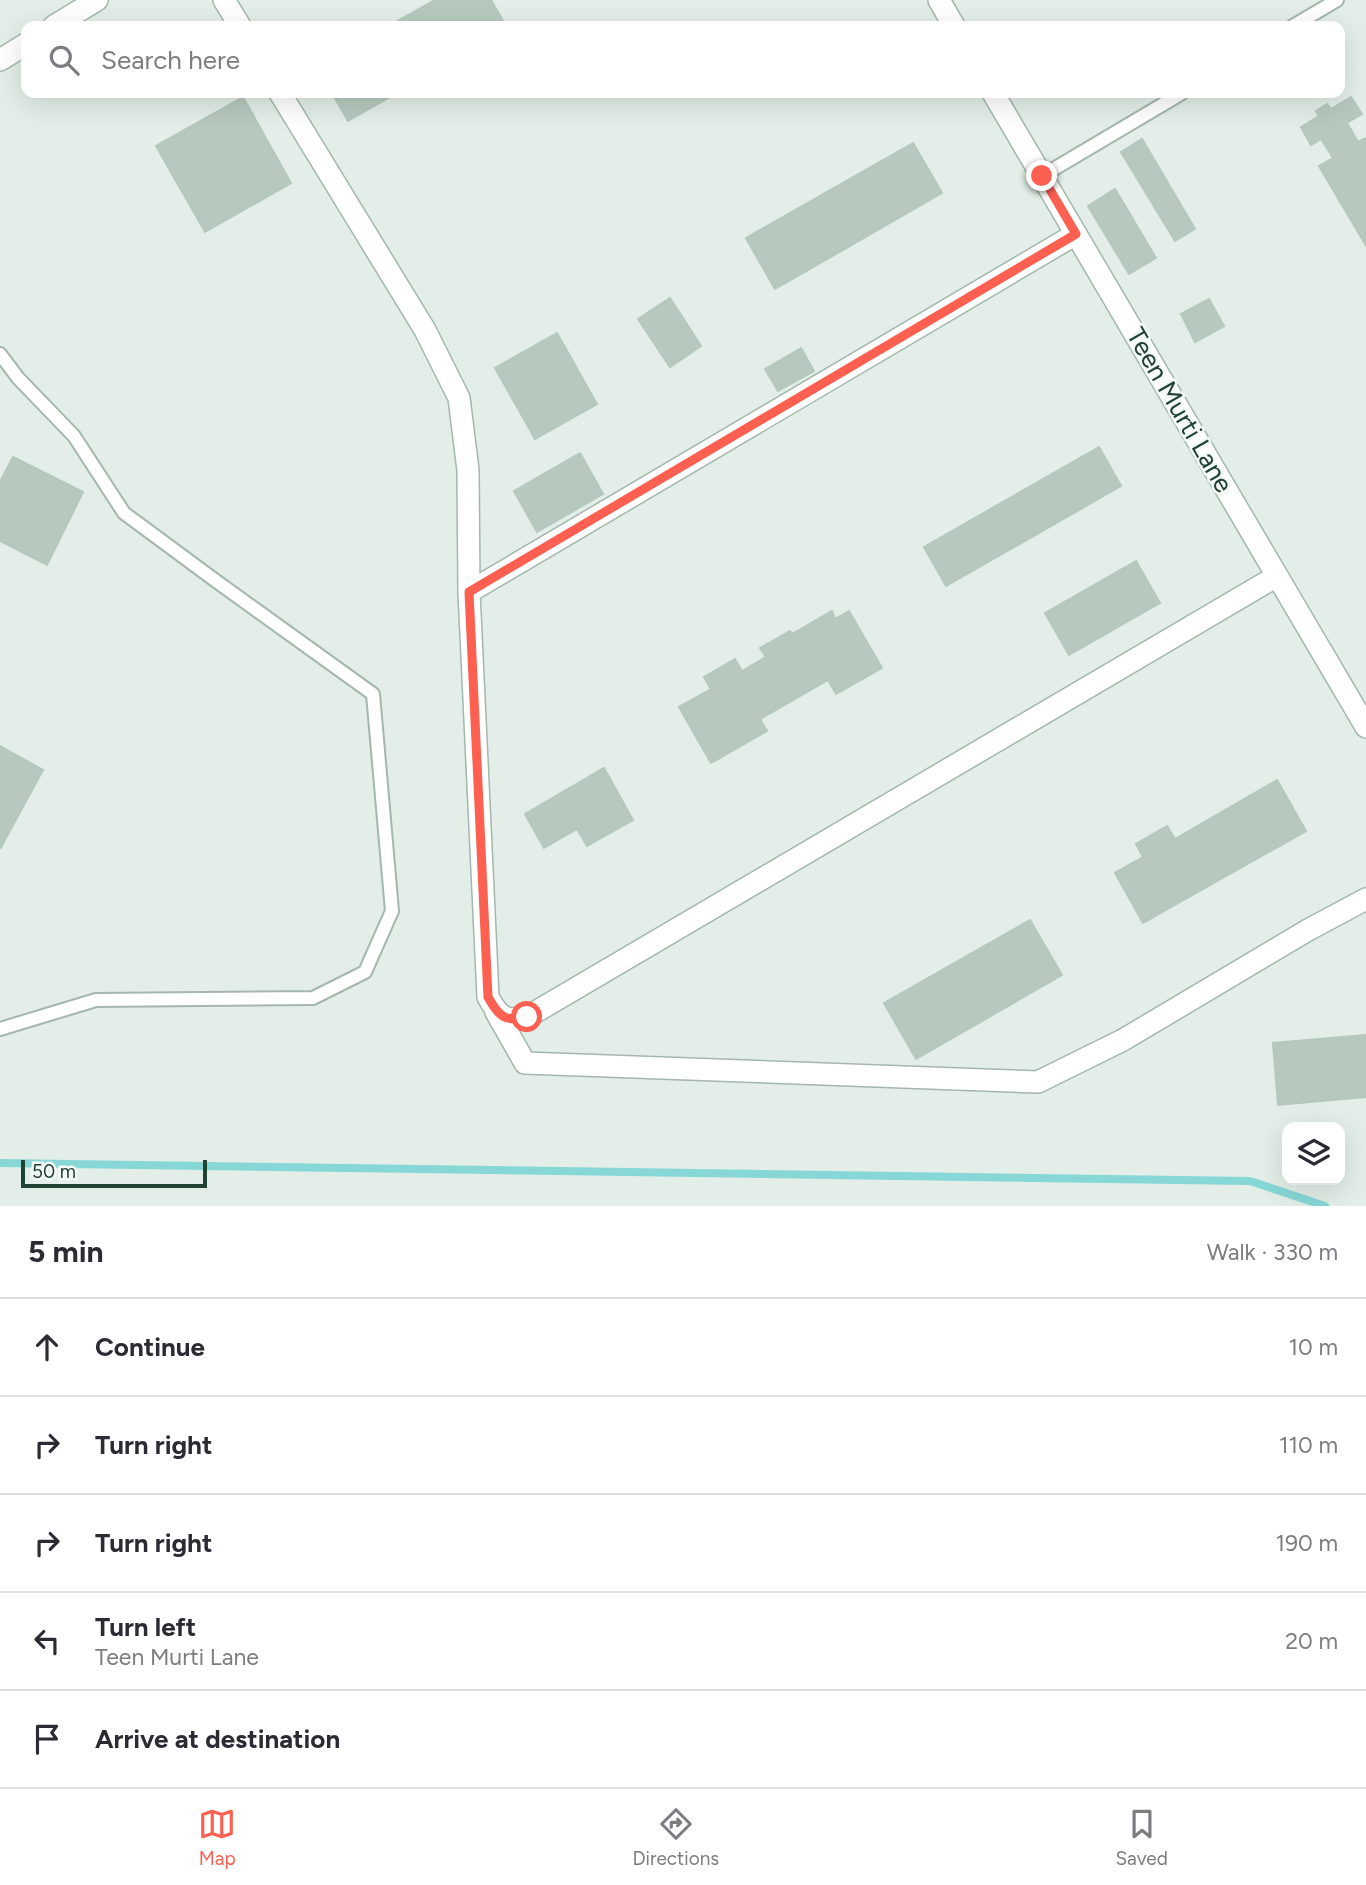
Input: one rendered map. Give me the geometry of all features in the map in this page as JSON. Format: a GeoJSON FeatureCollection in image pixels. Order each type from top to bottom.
{"type":"FeatureCollection","features":[{"type":"Feature","properties":{"kind":"street"},"geometry":{"type":"LineString","coordinates":[[62,21],[97,0]]}},
{"type":"Feature","properties":{"kind":"street"},"geometry":{"type":"LineString","coordinates":[[224,0],[237,21]]}},
{"type":"Feature","properties":{"kind":"street"},"geometry":{"type":"LineString","coordinates":[[939,0],[951,21]]}},
{"type":"Feature","properties":{"kind":"street"},"geometry":{"type":"LineString","coordinates":[[0,60],[21,47]]}},
{"type":"Feature","properties":{"kind":"street"},"geometry":{"type":"LineString","coordinates":[[283,98],[425,330],[459,398],[468,470],[469,592],[488,997],[525,1063],[1038,1082],[1123,1040],[1308,930],[1366,899]]}},
{"type":"Feature","properties":{"kind":"street","name":"Teen Murti Lane"},"geometry":{"type":"LineString","coordinates":[[996,98],[1366,727]]}},
{"type":"Feature","properties":{"kind":"street"},"geometry":{"type":"LineString","coordinates":[[469,592],[1076,234]]}},
{"type":"Feature","properties":{"kind":"street"},"geometry":{"type":"LineString","coordinates":[[496,1012],[512,1020],[527,1017],[1278,576]]}},
{"type":"Feature","properties":{"kind":"lane"},"geometry":{"type":"LineString","coordinates":[[1301,21],[1337,0]]}},
{"type":"Feature","properties":{"kind":"lane"},"geometry":{"type":"LineString","coordinates":[[1042,176],[1174,98]]}},
{"type":"Feature","properties":{"kind":"lane"},"geometry":{"type":"LineString","coordinates":[[0,354],[18,378],[74,436],[124,513],[373,694],[392,911],[365,972],[313,998],[96,1000],[0,1029]]}},
{"type":"Feature","properties":{"kind":"building"},"geometry":{"type":"Polygon","coordinates":[[[435,0],[491,0],[503,21],[398,21],[435,0]]]}},
{"type":"Feature","properties":{"kind":"building"},"geometry":{"type":"Polygon","coordinates":[[[1351,97],[1362,114],[1347,123],[1358,142],[1366,138],[1365,244],[1319,166],[1333,158],[1321,139],[1311,145],[1301,127],[1319,116],[1316,111],[1327,104],[1331,109],[1351,97]]]}},
{"type":"Feature","properties":{"kind":"building"},"geometry":{"type":"Polygon","coordinates":[[[244,98],[291,183],[205,232],[156,146],[244,98]]]}},
{"type":"Feature","properties":{"kind":"building"},"geometry":{"type":"Polygon","coordinates":[[[335,98],[388,98],[348,121],[335,98]]]}},
{"type":"Feature","properties":{"kind":"building"},"geometry":{"type":"Polygon","coordinates":[[[1142,139],[1195,229],[1175,241],[1121,152],[1142,139]]]}},
{"type":"Feature","properties":{"kind":"building"},"geometry":{"type":"Polygon","coordinates":[[[913,143],[942,193],[775,289],[746,238],[913,143]]]}},
{"type":"Feature","properties":{"kind":"building"},"geometry":{"type":"Polygon","coordinates":[[[1115,189],[1156,258],[1129,274],[1088,206],[1115,189]]]}},
{"type":"Feature","properties":{"kind":"building"},"geometry":{"type":"Polygon","coordinates":[[[670,298],[701,346],[670,367],[638,319],[670,298]]]}},
{"type":"Feature","properties":{"kind":"building"},"geometry":{"type":"Polygon","coordinates":[[[1209,299],[1224,326],[1195,342],[1181,314],[1209,299]]]}},
{"type":"Feature","properties":{"kind":"building"},"geometry":{"type":"Polygon","coordinates":[[[557,333],[597,404],[535,439],[495,368],[557,333]]]}},
{"type":"Feature","properties":{"kind":"building"},"geometry":{"type":"Polygon","coordinates":[[[801,348],[814,371],[778,391],[765,369],[801,348]]]}},
{"type":"Feature","properties":{"kind":"building"},"geometry":{"type":"Polygon","coordinates":[[[1099,447],[1121,486],[946,586],[924,547],[1099,447]]]}},
{"type":"Feature","properties":{"kind":"building"},"geometry":{"type":"Polygon","coordinates":[[[580,453],[603,494],[537,532],[514,491],[580,453]]]}},
{"type":"Feature","properties":{"kind":"building"},"geometry":{"type":"Polygon","coordinates":[[[13,457],[83,492],[47,565],[0,541],[0,482],[13,457]]]}},
{"type":"Feature","properties":{"kind":"building"},"geometry":{"type":"Polygon","coordinates":[[[1136,561],[1160,603],[1069,655],[1045,613],[1136,561]]]}},
{"type":"Feature","properties":{"kind":"building"},"geometry":{"type":"Polygon","coordinates":[[[832,611],[835,619],[849,611],[882,668],[836,694],[828,680],[760,719],[767,731],[711,763],[679,707],[711,689],[704,677],[735,659],[742,671],[766,657],[760,648],[790,631],[792,634],[832,611]]]}},
{"type":"Feature","properties":{"kind":"building"},"geometry":{"type":"Polygon","coordinates":[[[0,746],[43,770],[0,849],[0,746]]]}},
{"type":"Feature","properties":{"kind":"building"},"geometry":{"type":"Polygon","coordinates":[[[604,768],[633,820],[587,846],[577,829],[544,848],[525,814],[604,768]]]}},
{"type":"Feature","properties":{"kind":"building"},"geometry":{"type":"Polygon","coordinates":[[[1277,780],[1306,831],[1143,923],[1115,873],[1143,857],[1136,844],[1167,826],[1175,839],[1277,780]]]}},
{"type":"Feature","properties":{"kind":"building"},"geometry":{"type":"Polygon","coordinates":[[[1030,920],[1062,975],[916,1059],[884,1003],[1030,920]]]}},
{"type":"Feature","properties":{"kind":"building"},"geometry":{"type":"Polygon","coordinates":[[[1366,1035],[1366,1097],[1278,1105],[1273,1043],[1366,1035]]]}},
{"type":"Feature","properties":{"kind":"waterway"},"geometry":{"type":"LineString","coordinates":[[0,1163],[1250,1181],[1325,1206]]}},
{"type":"Feature","properties":{"kind":"route"},"geometry":{"type":"LineString","coordinates":[[527,1017],[512,1020],[496,1012],[488,997],[469,592],[1076,234],[1042,176]]}}]}
